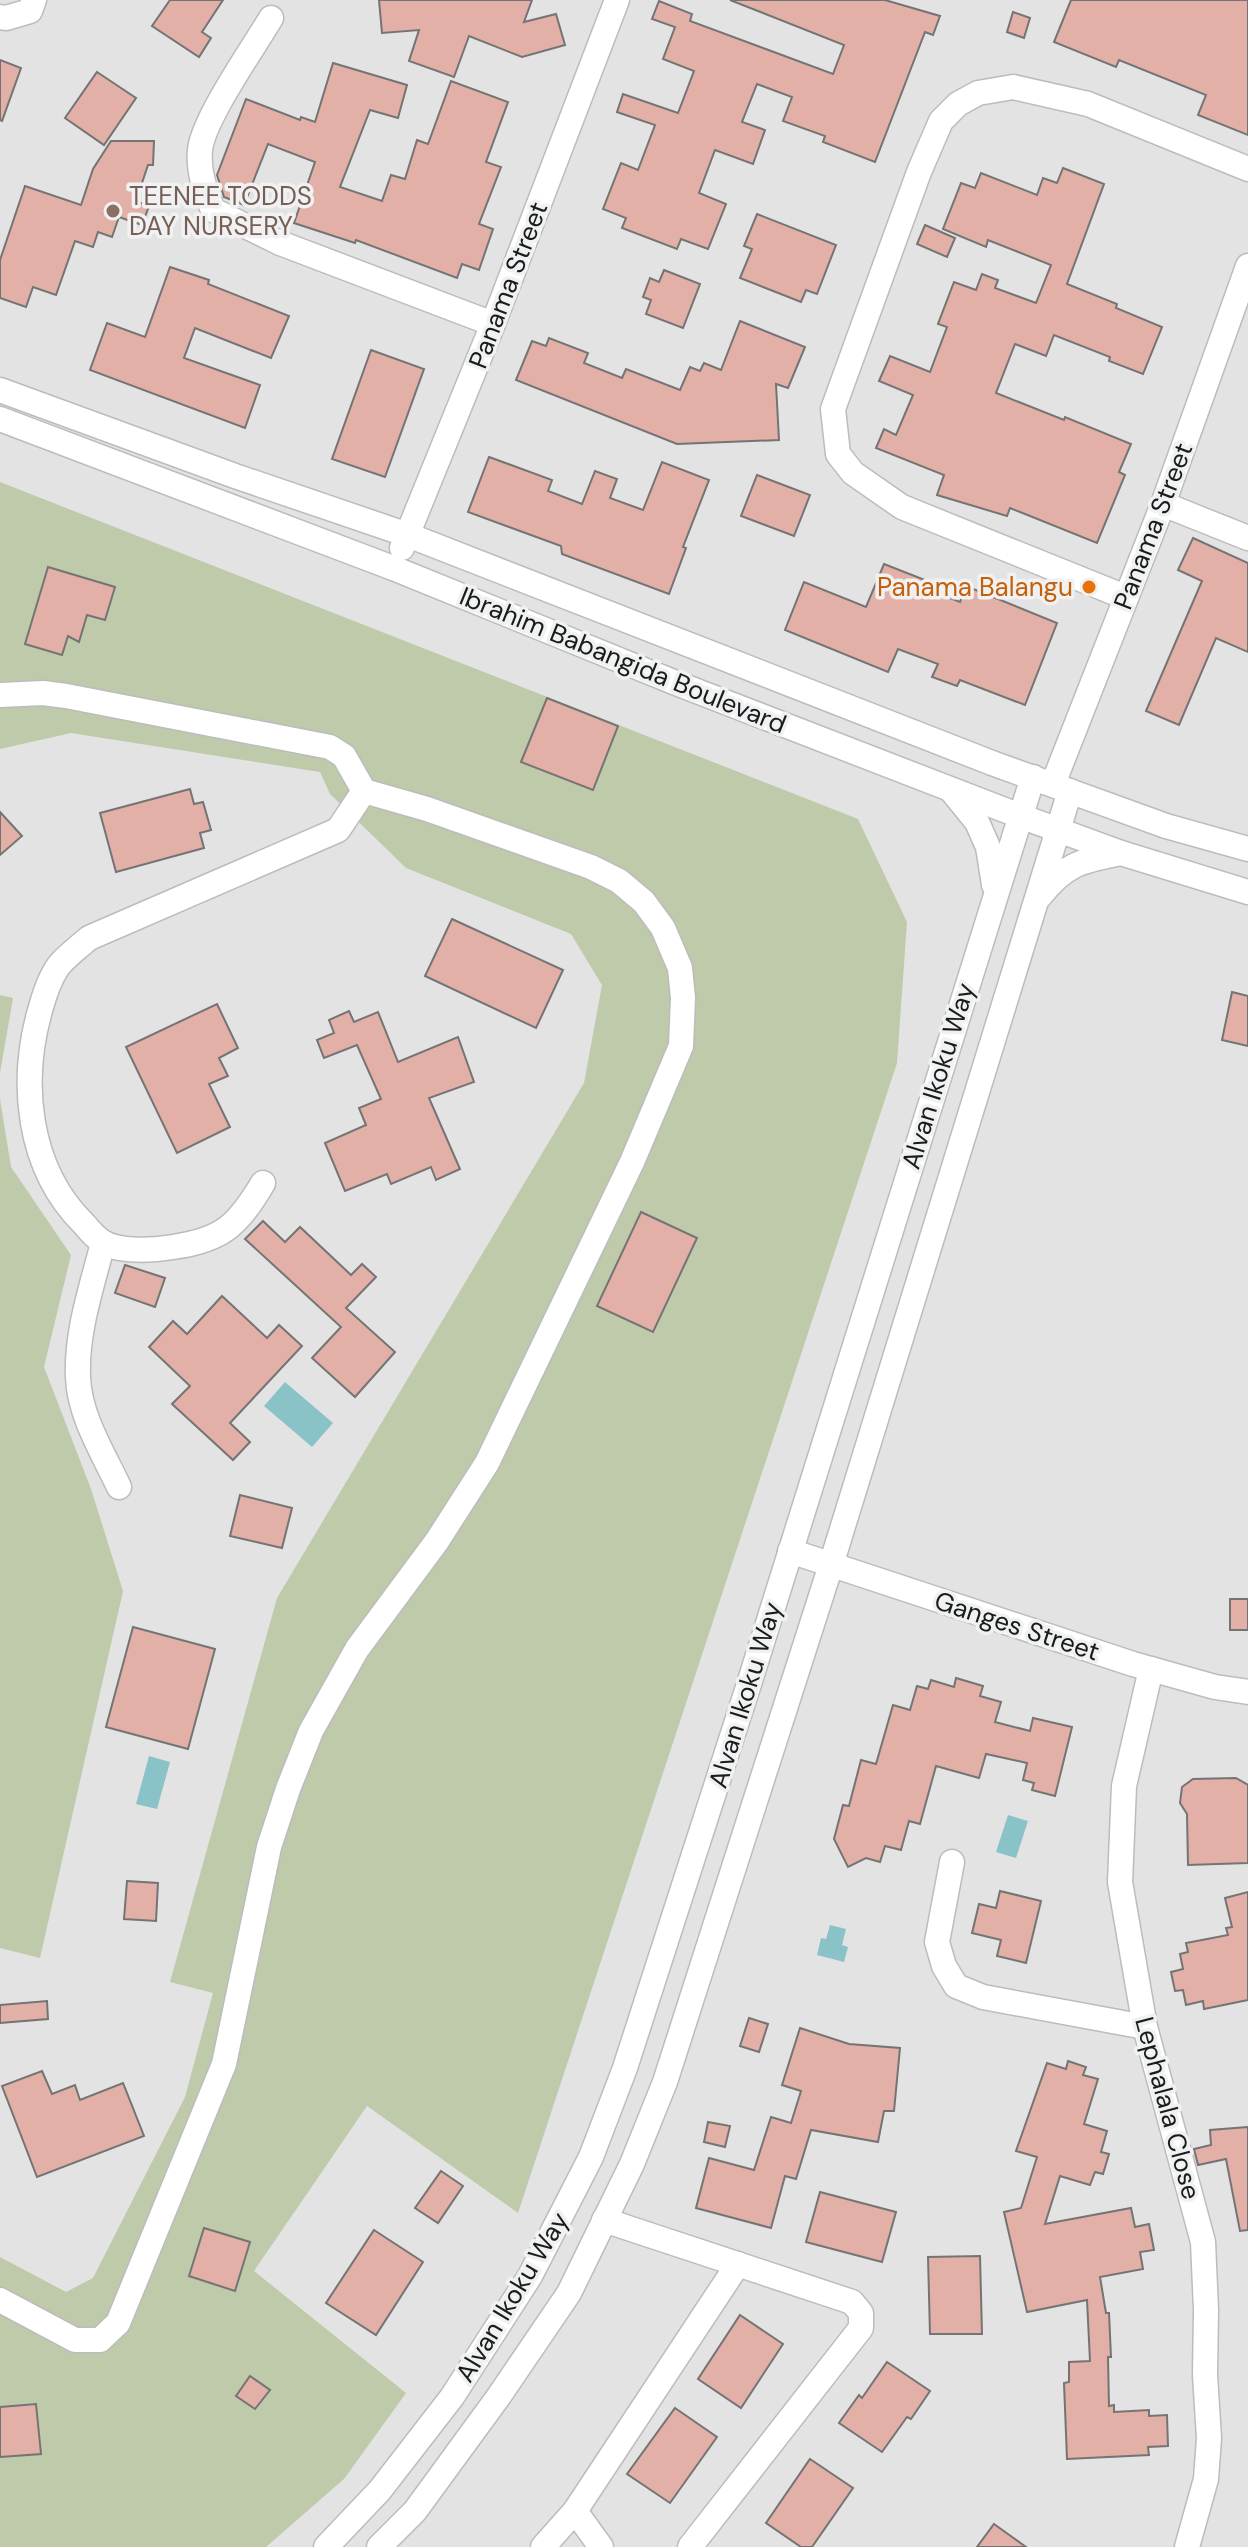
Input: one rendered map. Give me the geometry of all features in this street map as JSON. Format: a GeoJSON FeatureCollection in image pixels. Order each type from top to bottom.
{"type":"FeatureCollection","features":[{"type":"Feature","properties":{"kind":"street"},"geometry":{"type":"LineString","coordinates":[[0,17],[30,11],[34,0]]}},
{"type":"Feature","properties":{"kind":"street","name":"Panama Street"},"geometry":{"type":"LineString","coordinates":[[393,568],[493,324],[617,0]]}},
{"type":"Feature","properties":{"kind":"street"},"geometry":{"type":"LineString","coordinates":[[271,18],[214,112],[200,147],[201,181],[213,210],[280,243],[493,324]]}},
{"type":"Feature","properties":{"kind":"street"},"geometry":{"type":"LineString","coordinates":[[1125,597],[902,507],[853,473],[838,454],[833,409],[925,160],[941,121],[958,104],[978,93],[1013,87],[1088,104],[1248,169]]}},
{"type":"Feature","properties":{"kind":"street","name":"Panama Street"},"geometry":{"type":"LineString","coordinates":[[1052,784],[1163,504],[1248,266]]}},
{"type":"Feature","properties":{"kind":"street","name":"Ibrahim Babangida Boulevard"},"geometry":{"type":"LineString","coordinates":[[0,390],[408,535],[1166,826],[1248,849]]}},
{"type":"Feature","properties":{"kind":"street","name":"Ibrahim Babangida Boulevard"},"geometry":{"type":"LineString","coordinates":[[0,419],[393,568],[676,683],[1020,816],[1121,853],[1248,892]]}},
{"type":"Feature","properties":{"kind":"street"},"geometry":{"type":"LineString","coordinates":[[1163,504],[1248,538]]}},
{"type":"Feature","properties":{"kind":"street"},"geometry":{"type":"LineString","coordinates":[[0,695],[43,693],[66,696],[330,747],[344,756],[364,791],[457,819],[591,867],[619,881],[644,902],[663,928],[680,968],[683,998],[681,1046],[632,1162],[487,1463],[437,1541],[357,1649],[311,1731],[269,1847],[224,2064],[118,2323],[100,2340],[75,2340],[0,2300]]}},
{"type":"Feature","properties":{"kind":"street","name":"Alvan Ikoku Way"},"geometry":{"type":"LineString","coordinates":[[326,2547],[380,2490],[452,2397],[530,2276],[591,2157],[625,2068],[1020,816],[1052,784]]}},
{"type":"Feature","properties":{"kind":"street","name":"Alvan Ikoku Way"},"geometry":{"type":"LineString","coordinates":[[379,2547],[415,2511],[569,2293],[632,2164],[665,2082],[931,1247],[1057,830],[1052,784]]}},
{"type":"Feature","properties":{"kind":"street"},"geometry":{"type":"LineString","coordinates":[[950,789],[977,822],[988,847],[995,895]]}},
{"type":"Feature","properties":{"kind":"street"},"geometry":{"type":"LineString","coordinates":[[263,1183],[247,1210],[232,1227],[201,1243],[137,1251],[103,1243],[64,1205],[47,1171],[35,1134],[29,1100],[35,1028],[46,992],[60,964],[89,938],[338,830],[364,791]]}},
{"type":"Feature","properties":{"kind":"street"},"geometry":{"type":"LineString","coordinates":[[1034,904],[1061,872],[1092,859],[1121,853]]}},
{"type":"Feature","properties":{"kind":"street"},"geometry":{"type":"LineString","coordinates":[[103,1243],[81,1336],[77,1379],[87,1418],[119,1487]]}},
{"type":"Feature","properties":{"kind":"street","name":"Ganges Street"},"geometry":{"type":"LineString","coordinates":[[790,1551],[1151,1669],[1215,1687],[1248,1692]]}},
{"type":"Feature","properties":{"kind":"street","name":"Lephalala Close"},"geometry":{"type":"LineString","coordinates":[[1151,1669],[1124,1786],[1120,1882],[1145,2027],[1203,2242],[1209,2438],[1199,2509],[1187,2547]]}},
{"type":"Feature","properties":{"kind":"street"},"geometry":{"type":"LineString","coordinates":[[952,1862],[937,1942],[944,1966],[956,1986],[983,1997],[1145,2027]]}},
{"type":"Feature","properties":{"kind":"street"},"geometry":{"type":"LineString","coordinates":[[604,2220],[852,2302],[861,2313],[861,2328],[690,2547]]}},
{"type":"Feature","properties":{"kind":"street"},"geometry":{"type":"LineString","coordinates":[[543,2547],[575,2511],[738,2264]]}},
{"type":"Feature","properties":{"kind":"street"},"geometry":{"type":"LineString","coordinates":[[575,2511],[601,2547]]}},
{"type":"Feature","properties":{"kind":"green space"},"geometry":{"type":"Polygon","coordinates":[[[0,482],[858,819],[907,922],[897,1063],[518,2213],[367,2106],[254,2271],[406,2393],[344,2479],[266,2547],[0,2547],[0,2257],[66,2292],[93,2278],[185,2097],[213,1993],[170,1982],[277,1598],[584,1083],[602,985],[571,934],[406,868],[330,794],[320,772],[71,733],[0,749],[0,482]]]}},
{"type":"Feature","properties":{"kind":"green space"},"geometry":{"type":"Polygon","coordinates":[[[0,995],[13,998],[0,1073],[0,995]]]}},
{"type":"Feature","properties":{"kind":"green space"},"geometry":{"type":"Polygon","coordinates":[[[0,1099],[11,1167],[71,1255],[44,1367],[91,1489],[123,1591],[40,1958],[0,1948],[0,1099]]]}},
{"type":"Feature","properties":{"kind":"water"},"geometry":{"type":"Polygon","coordinates":[[[285,1382],[333,1423],[312,1447],[264,1406],[285,1382]]]}},
{"type":"Feature","properties":{"kind":"water"},"geometry":{"type":"Polygon","coordinates":[[[149,1756],[170,1762],[157,1809],[136,1804],[149,1756]]]}},
{"type":"Feature","properties":{"kind":"water"},"geometry":{"type":"Polygon","coordinates":[[[1008,1815],[1028,1821],[1016,1858],[996,1852],[1008,1815]]]}},
{"type":"Feature","properties":{"kind":"water"},"geometry":{"type":"Polygon","coordinates":[[[830,1925],[846,1929],[842,1945],[848,1947],[844,1962],[817,1955],[821,1938],[826,1939],[830,1925]]]}},
{"type":"Feature","properties":{"kind":"building"},"geometry":{"type":"Polygon","coordinates":[[[170,0],[223,0],[202,32],[211,38],[199,57],[152,26],[170,0]]]}},
{"type":"Feature","properties":{"kind":"building"},"geometry":{"type":"Polygon","coordinates":[[[379,0],[532,0],[524,22],[556,14],[565,45],[522,57],[469,36],[454,77],[409,61],[419,30],[382,33],[379,0]]]}},
{"type":"Feature","properties":{"kind":"building"},"geometry":{"type":"Polygon","coordinates":[[[730,0],[885,0],[940,16],[933,35],[925,32],[875,162],[823,142],[825,136],[783,121],[792,97],[757,84],[742,122],[765,130],[753,164],[715,150],[699,193],[726,204],[708,249],[681,239],[677,249],[622,228],[626,218],[603,209],[621,163],[638,170],[655,125],[617,112],[623,94],[678,113],[694,71],[663,59],[675,27],[652,19],[659,1],[692,14],[690,21],[833,74],[844,45],[730,0]]]}},
{"type":"Feature","properties":{"kind":"building"},"geometry":{"type":"Polygon","coordinates":[[[1071,0],[1248,0],[1248,135],[1198,115],[1206,95],[1119,60],[1116,67],[1054,42],[1071,0]]]}},
{"type":"Feature","properties":{"kind":"building"},"geometry":{"type":"Polygon","coordinates":[[[1013,12],[1030,18],[1024,38],[1007,32],[1013,12]]]}},
{"type":"Feature","properties":{"kind":"building"},"geometry":{"type":"Polygon","coordinates":[[[0,60],[21,68],[2,121],[0,120],[0,60]]]}},
{"type":"Feature","properties":{"kind":"building"},"geometry":{"type":"Polygon","coordinates":[[[333,63],[407,85],[398,118],[370,110],[340,187],[382,201],[391,175],[405,179],[417,140],[428,144],[451,81],[508,102],[486,162],[501,167],[479,224],[493,229],[479,270],[462,264],[457,278],[356,240],[355,243],[294,223],[315,162],[268,144],[244,205],[224,197],[217,175],[246,99],[300,120],[301,117],[315,122],[333,63]]]}},
{"type":"Feature","properties":{"kind":"building"},"geometry":{"type":"Polygon","coordinates":[[[97,72],[136,98],[104,145],[65,118],[97,72]]]}},
{"type":"Feature","properties":{"kind":"building"},"geometry":{"type":"Polygon","coordinates":[[[111,141],[154,141],[153,165],[148,165],[136,201],[149,206],[142,225],[119,217],[112,237],[98,232],[93,247],[75,241],[56,295],[33,287],[26,307],[0,298],[0,260],[25,186],[81,205],[93,169],[111,141]]]}},
{"type":"Feature","properties":{"kind":"building"},"geometry":{"type":"Polygon","coordinates":[[[1063,168],[1104,184],[1067,284],[1162,327],[1143,374],[1054,335],[1046,356],[1015,344],[996,393],[1131,444],[1119,472],[1125,475],[1097,543],[1010,508],[1007,516],[937,495],[944,475],[876,448],[884,429],[896,435],[913,395],[879,381],[890,356],[930,372],[947,327],[938,324],[954,282],[976,290],[982,274],[998,280],[995,288],[1036,303],[1051,265],[988,240],[986,247],[943,229],[961,183],[975,188],[981,173],[1037,195],[1043,178],[1057,183],[1063,168]]]}},
{"type":"Feature","properties":{"kind":"building"},"geometry":{"type":"Polygon","coordinates":[[[757,214],[836,245],[817,294],[806,290],[801,302],[740,278],[752,249],[744,246],[757,214]]]}},
{"type":"Feature","properties":{"kind":"building"},"geometry":{"type":"Polygon","coordinates":[[[925,225],[955,238],[947,257],[917,244],[925,225]]]}},
{"type":"Feature","properties":{"kind":"building"},"geometry":{"type":"Polygon","coordinates":[[[170,267],[209,280],[208,284],[289,316],[271,358],[195,328],[184,358],[260,385],[245,428],[90,370],[107,323],[145,337],[170,267]]]}},
{"type":"Feature","properties":{"kind":"building"},"geometry":{"type":"Polygon","coordinates":[[[664,270],[700,284],[683,328],[646,314],[651,300],[643,297],[650,278],[659,282],[664,270]]]}},
{"type":"Feature","properties":{"kind":"building"},"geometry":{"type":"Polygon","coordinates":[[[740,321],[805,347],[788,388],[776,384],[779,440],[677,444],[516,380],[532,341],[546,346],[549,338],[588,353],[584,363],[622,378],[626,369],[680,390],[690,367],[700,371],[704,363],[721,370],[740,321]]]}},
{"type":"Feature","properties":{"kind":"building"},"geometry":{"type":"Polygon","coordinates":[[[371,350],[424,369],[385,477],[332,459],[371,350]]]}},
{"type":"Feature","properties":{"kind":"building"},"geometry":{"type":"Polygon","coordinates":[[[489,457],[552,480],[548,491],[582,504],[595,471],[617,479],[610,498],[643,510],[662,462],[709,480],[669,594],[562,554],[561,546],[468,512],[489,457]]]}},
{"type":"Feature","properties":{"kind":"building"},"geometry":{"type":"Polygon","coordinates":[[[757,475],[810,495],[794,536],[741,516],[757,475]]]}},
{"type":"Feature","properties":{"kind":"building"},"geometry":{"type":"Polygon","coordinates":[[[1193,538],[1248,563],[1248,652],[1216,638],[1179,725],[1146,711],[1202,581],[1178,570],[1193,538]]]}},
{"type":"Feature","properties":{"kind":"building"},"geometry":{"type":"Polygon","coordinates":[[[884,564],[930,582],[927,589],[960,602],[966,586],[1057,623],[1025,705],[960,680],[957,686],[932,677],[938,664],[898,649],[888,672],[785,630],[804,582],[866,607],[884,564]]]}},
{"type":"Feature","properties":{"kind":"building"},"geometry":{"type":"Polygon","coordinates":[[[48,567],[115,587],[105,620],[87,615],[79,642],[68,636],[62,655],[25,644],[48,567]]]}},
{"type":"Feature","properties":{"kind":"building"},"geometry":{"type":"Polygon","coordinates":[[[547,698],[618,726],[593,790],[521,762],[547,698]]]}},
{"type":"Feature","properties":{"kind":"building"},"geometry":{"type":"Polygon","coordinates":[[[190,789],[194,804],[203,802],[211,830],[200,833],[204,848],[116,872],[100,813],[190,789]]]}},
{"type":"Feature","properties":{"kind":"building"},"geometry":{"type":"Polygon","coordinates":[[[0,812],[22,836],[0,855],[0,812]]]}},
{"type":"Feature","properties":{"kind":"building"},"geometry":{"type":"Polygon","coordinates":[[[452,919],[563,970],[536,1028],[425,976],[452,919]]]}},
{"type":"Feature","properties":{"kind":"building"},"geometry":{"type":"Polygon","coordinates":[[[1232,992],[1248,996],[1248,1046],[1222,1040],[1232,992]]]}},
{"type":"Feature","properties":{"kind":"building"},"geometry":{"type":"Polygon","coordinates":[[[217,1004],[238,1048],[219,1058],[228,1076],[209,1084],[230,1127],[177,1153],[126,1047],[217,1004]]]}},
{"type":"Feature","properties":{"kind":"building"},"geometry":{"type":"Polygon","coordinates":[[[349,1011],[354,1022],[378,1012],[398,1062],[458,1037],[474,1082],[429,1098],[460,1169],[436,1180],[431,1167],[391,1184],[387,1174],[345,1191],[325,1143],[366,1125],[359,1108],[381,1099],[357,1045],[324,1058],[317,1040],[334,1033],[329,1020],[349,1011]]]}},
{"type":"Feature","properties":{"kind":"building"},"geometry":{"type":"Polygon","coordinates":[[[641,1212],[697,1238],[653,1332],[597,1306],[641,1212]]]}},
{"type":"Feature","properties":{"kind":"building"},"geometry":{"type":"Polygon","coordinates":[[[263,1221],[285,1242],[300,1227],[351,1275],[362,1264],[376,1277],[346,1308],[395,1352],[355,1397],[312,1358],[341,1327],[245,1239],[263,1221]]]}},
{"type":"Feature","properties":{"kind":"building"},"geometry":{"type":"Polygon","coordinates":[[[125,1265],[165,1278],[155,1307],[115,1293],[125,1265]]]}},
{"type":"Feature","properties":{"kind":"building"},"geometry":{"type":"Polygon","coordinates":[[[222,1296],[267,1338],[279,1325],[302,1346],[230,1423],[250,1442],[233,1460],[172,1404],[190,1386],[149,1347],[173,1321],[187,1334],[222,1296]]]}},
{"type":"Feature","properties":{"kind":"building"},"geometry":{"type":"Polygon","coordinates":[[[240,1495],[292,1508],[282,1548],[230,1536],[240,1495]]]}},
{"type":"Feature","properties":{"kind":"building"},"geometry":{"type":"Polygon","coordinates":[[[1230,1599],[1248,1599],[1248,1630],[1230,1630],[1230,1599]]]}},
{"type":"Feature","properties":{"kind":"building"},"geometry":{"type":"Polygon","coordinates":[[[133,1627],[215,1649],[188,1749],[106,1727],[133,1627]]]}},
{"type":"Feature","properties":{"kind":"building"},"geometry":{"type":"Polygon","coordinates":[[[956,1678],[983,1686],[980,1696],[1001,1702],[995,1722],[1030,1731],[1033,1718],[1072,1727],[1055,1796],[1032,1790],[1034,1783],[1023,1780],[1027,1763],[986,1754],[979,1778],[936,1766],[920,1824],[909,1821],[901,1850],[885,1846],[880,1862],[866,1858],[848,1867],[834,1839],[843,1805],[849,1806],[861,1760],[876,1764],[893,1705],[910,1710],[917,1686],[928,1689],[931,1680],[954,1687],[956,1678]]]}},
{"type":"Feature","properties":{"kind":"building"},"geometry":{"type":"Polygon","coordinates":[[[1236,1778],[1248,1785],[1248,1863],[1188,1865],[1187,1814],[1180,1803],[1182,1787],[1193,1779],[1236,1778]]]}},
{"type":"Feature","properties":{"kind":"building"},"geometry":{"type":"Polygon","coordinates":[[[127,1881],[158,1883],[156,1921],[124,1919],[127,1881]]]}},
{"type":"Feature","properties":{"kind":"building"},"geometry":{"type":"Polygon","coordinates":[[[1000,1891],[1041,1901],[1026,1963],[997,1956],[1001,1940],[972,1933],[979,1904],[996,1908],[1000,1891]]]}},
{"type":"Feature","properties":{"kind":"building"},"geometry":{"type":"Polygon","coordinates":[[[1248,1892],[1248,2000],[1204,2009],[1203,2001],[1186,2005],[1183,1990],[1175,1991],[1171,1972],[1183,1969],[1180,1954],[1188,1952],[1186,1943],[1228,1935],[1226,1928],[1232,1927],[1225,1898],[1248,1892]]]}},
{"type":"Feature","properties":{"kind":"building"},"geometry":{"type":"Polygon","coordinates":[[[47,2001],[48,2019],[0,2023],[0,2005],[47,2001]]]}},
{"type":"Feature","properties":{"kind":"building"},"geometry":{"type":"Polygon","coordinates":[[[749,2018],[768,2024],[759,2052],[740,2046],[749,2018]]]}},
{"type":"Feature","properties":{"kind":"building"},"geometry":{"type":"Polygon","coordinates":[[[800,2028],[849,2044],[900,2048],[894,2111],[884,2111],[878,2142],[811,2130],[796,2179],[785,2176],[771,2228],[696,2208],[709,2158],[754,2170],[771,2117],[791,2123],[801,2091],[782,2085],[800,2028]]]}},
{"type":"Feature","properties":{"kind":"building"},"geometry":{"type":"Polygon","coordinates":[[[1068,2061],[1086,2067],[1083,2075],[1098,2079],[1084,2124],[1107,2131],[1101,2152],[1109,2154],[1103,2174],[1095,2172],[1090,2185],[1060,2176],[1045,2224],[1131,2208],[1135,2227],[1149,2224],[1154,2250],[1140,2252],[1143,2269],[1100,2277],[1106,2313],[1109,2313],[1109,2406],[1114,2405],[1114,2412],[1149,2410],[1149,2416],[1167,2415],[1168,2446],[1148,2447],[1149,2455],[1067,2459],[1064,2383],[1069,2382],[1069,2362],[1090,2361],[1087,2300],[1027,2312],[1004,2212],[1021,2208],[1037,2157],[1016,2151],[1047,2063],[1066,2069],[1068,2061]]]}},
{"type":"Feature","properties":{"kind":"building"},"geometry":{"type":"Polygon","coordinates":[[[42,2071],[52,2094],[75,2085],[80,2100],[123,2083],[144,2136],[37,2177],[2,2086],[42,2071]]]}},
{"type":"Feature","properties":{"kind":"building"},"geometry":{"type":"Polygon","coordinates":[[[708,2122],[730,2126],[725,2147],[704,2142],[708,2122]]]}},
{"type":"Feature","properties":{"kind":"building"},"geometry":{"type":"Polygon","coordinates":[[[1248,2127],[1248,2230],[1240,2231],[1226,2159],[1198,2165],[1194,2149],[1211,2145],[1210,2130],[1248,2127]]]}},
{"type":"Feature","properties":{"kind":"building"},"geometry":{"type":"Polygon","coordinates":[[[441,2171],[463,2186],[438,2223],[415,2208],[441,2171]]]}},
{"type":"Feature","properties":{"kind":"building"},"geometry":{"type":"Polygon","coordinates":[[[820,2192],[896,2212],[882,2262],[806,2242],[820,2192]]]}},
{"type":"Feature","properties":{"kind":"building"},"geometry":{"type":"Polygon","coordinates":[[[204,2228],[250,2242],[235,2291],[189,2276],[204,2228]]]}},
{"type":"Feature","properties":{"kind":"building"},"geometry":{"type":"Polygon","coordinates":[[[374,2230],[423,2262],[376,2335],[326,2303],[374,2230]]]}},
{"type":"Feature","properties":{"kind":"building"},"geometry":{"type":"Polygon","coordinates":[[[980,2256],[982,2334],[930,2334],[928,2257],[980,2256]]]}},
{"type":"Feature","properties":{"kind":"building"},"geometry":{"type":"Polygon","coordinates":[[[740,2315],[783,2344],[741,2408],[698,2379],[740,2315]]]}},
{"type":"Feature","properties":{"kind":"building"},"geometry":{"type":"Polygon","coordinates":[[[887,2362],[930,2391],[882,2452],[839,2423],[859,2395],[862,2398],[887,2362]]]}},
{"type":"Feature","properties":{"kind":"building"},"geometry":{"type":"Polygon","coordinates":[[[250,2376],[270,2390],[255,2409],[236,2396],[250,2376]]]}},
{"type":"Feature","properties":{"kind":"building"},"geometry":{"type":"Polygon","coordinates":[[[36,2404],[41,2454],[0,2457],[0,2407],[36,2404]]]}},
{"type":"Feature","properties":{"kind":"building"},"geometry":{"type":"Polygon","coordinates":[[[675,2408],[717,2437],[670,2503],[627,2474],[675,2408]]]}},
{"type":"Feature","properties":{"kind":"building"},"geometry":{"type":"Polygon","coordinates":[[[810,2459],[853,2488],[812,2547],[801,2547],[766,2523],[810,2459]]]}},
{"type":"Feature","properties":{"kind":"building"},"geometry":{"type":"Polygon","coordinates":[[[994,2524],[1026,2547],[977,2547],[994,2524]]]}},
{"type":"Feature","properties":{"kind":"place","name":"TEENEE TODDS DAY NURSERY"},"geometry":{"type":"Point","coordinates":[113,211]}},
{"type":"Feature","properties":{"kind":"place","name":"Panama Balangu"},"geometry":{"type":"Point","coordinates":[1089,587]}}]}
